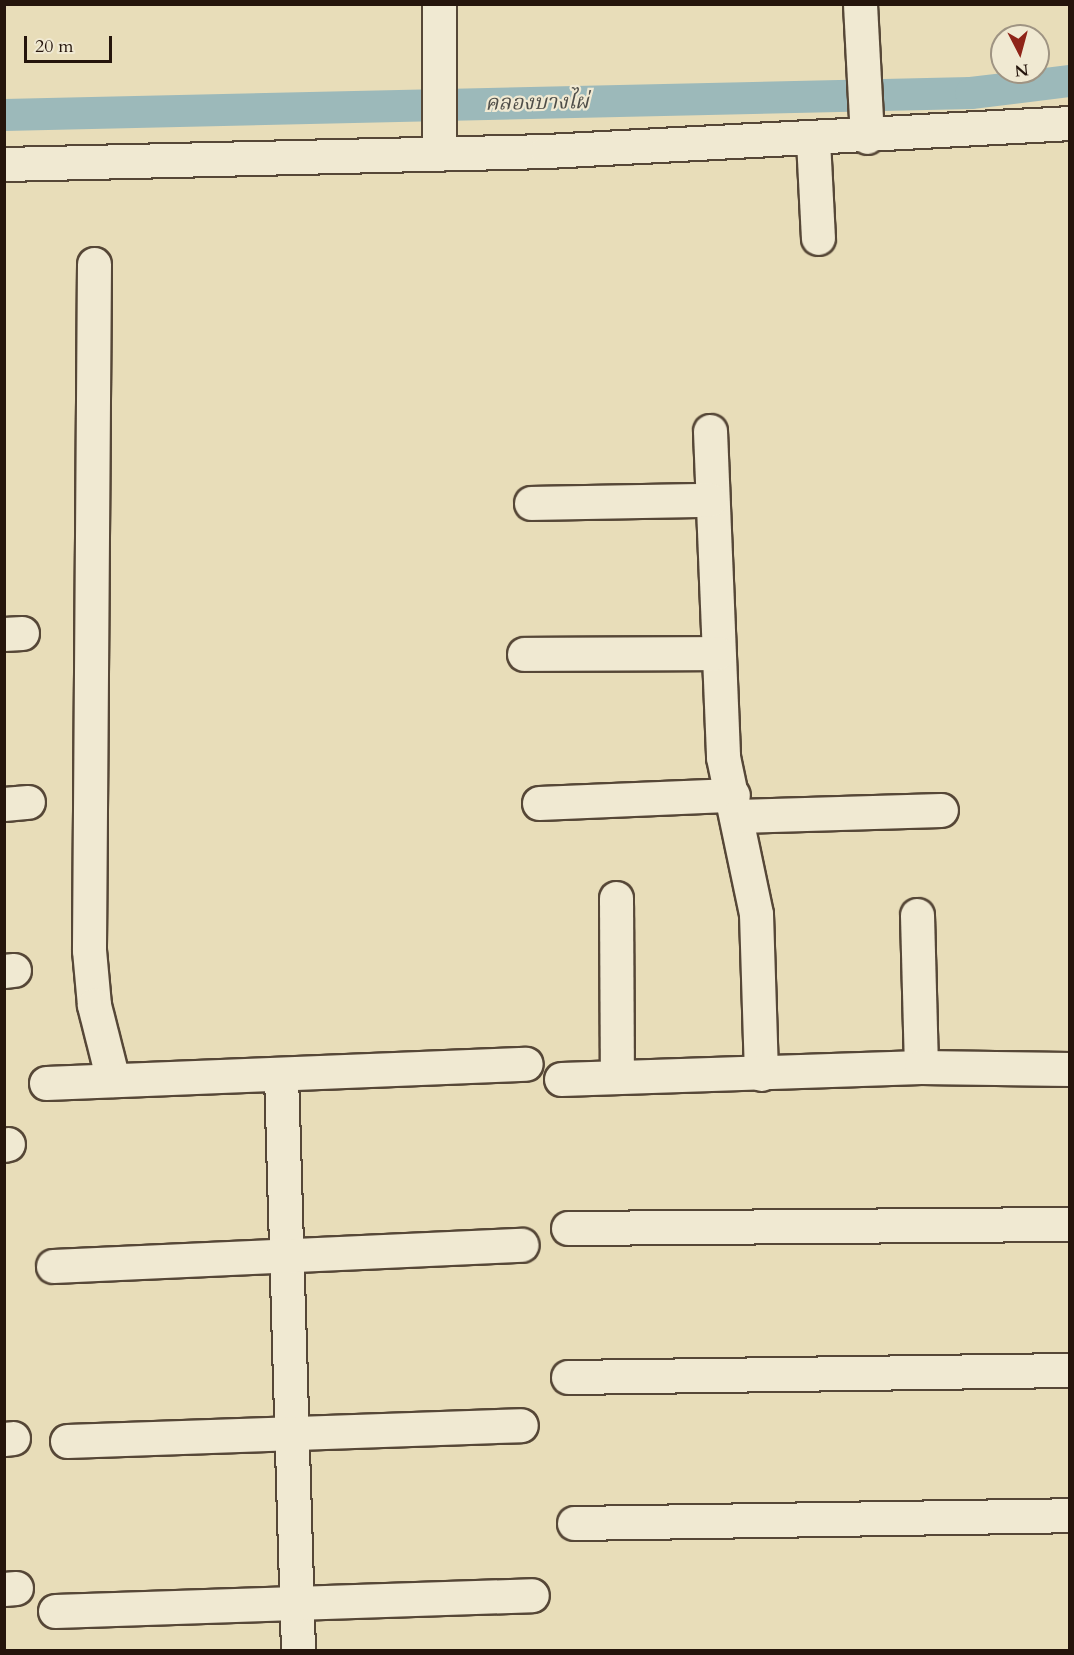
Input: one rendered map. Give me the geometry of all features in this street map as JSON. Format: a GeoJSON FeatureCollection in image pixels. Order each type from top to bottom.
{"type":"FeatureCollection","features":[{"type":"Feature","properties":{"kind":"street"},"geometry":{"type":"LineString","coordinates":[[438,140],[440,4]]}},
{"type":"Feature","properties":{"kind":"street"},"geometry":{"type":"LineString","coordinates":[[860,4],[861,77],[866,126]]}},
{"type":"Feature","properties":{"kind":"street"},"geometry":{"type":"LineString","coordinates":[[4,164],[438,140],[813,140],[866,126],[1070,123]]}},
{"type":"Feature","properties":{"kind":"street"},"geometry":{"type":"LineString","coordinates":[[813,140],[818,238]]}},
{"type":"Feature","properties":{"kind":"street"},"geometry":{"type":"LineString","coordinates":[[94,264],[89,950],[94,1005],[113,1080]]}},
{"type":"Feature","properties":{"kind":"street"},"geometry":{"type":"LineString","coordinates":[[710,431],[710,500],[723,757],[756,914],[761,1074]]}},
{"type":"Feature","properties":{"kind":"street"},"geometry":{"type":"LineString","coordinates":[[531,503],[710,500]]}},
{"type":"Feature","properties":{"kind":"street"},"geometry":{"type":"LineString","coordinates":[[524,654],[717,653]]}},
{"type":"Feature","properties":{"kind":"street"},"geometry":{"type":"LineString","coordinates":[[539,803],[941,810]]}},
{"type":"Feature","properties":{"kind":"street"},"geometry":{"type":"LineString","coordinates":[[616,898],[616,1077]]}},
{"type":"Feature","properties":{"kind":"street"},"geometry":{"type":"LineString","coordinates":[[917,915],[921,1067]]}},
{"type":"Feature","properties":{"kind":"street"},"geometry":{"type":"LineString","coordinates":[[46,1083],[526,1064]]}},
{"type":"Feature","properties":{"kind":"street"},"geometry":{"type":"LineString","coordinates":[[561,1079],[921,1067],[1070,1069]]}},
{"type":"Feature","properties":{"kind":"street"},"geometry":{"type":"LineString","coordinates":[[281,1075],[298,1650]]}},
{"type":"Feature","properties":{"kind":"street"},"geometry":{"type":"LineString","coordinates":[[568,1228],[1070,1224]]}},
{"type":"Feature","properties":{"kind":"street"},"geometry":{"type":"LineString","coordinates":[[52,1266],[522,1245]]}},
{"type":"Feature","properties":{"kind":"street"},"geometry":{"type":"LineString","coordinates":[[568,1377],[1070,1370]]}},
{"type":"Feature","properties":{"kind":"street"},"geometry":{"type":"LineString","coordinates":[[68,1441],[521,1425]]}},
{"type":"Feature","properties":{"kind":"street"},"geometry":{"type":"LineString","coordinates":[[574,1523],[1070,1515]]}},
{"type":"Feature","properties":{"kind":"street"},"geometry":{"type":"LineString","coordinates":[[55,1611],[532,1595]]}},
{"type":"Feature","properties":{"kind":"waterway","name":"คลองบางไผ่"},"geometry":{"type":"LineString","coordinates":[[4,115],[971,93],[1070,81]]}}]}
